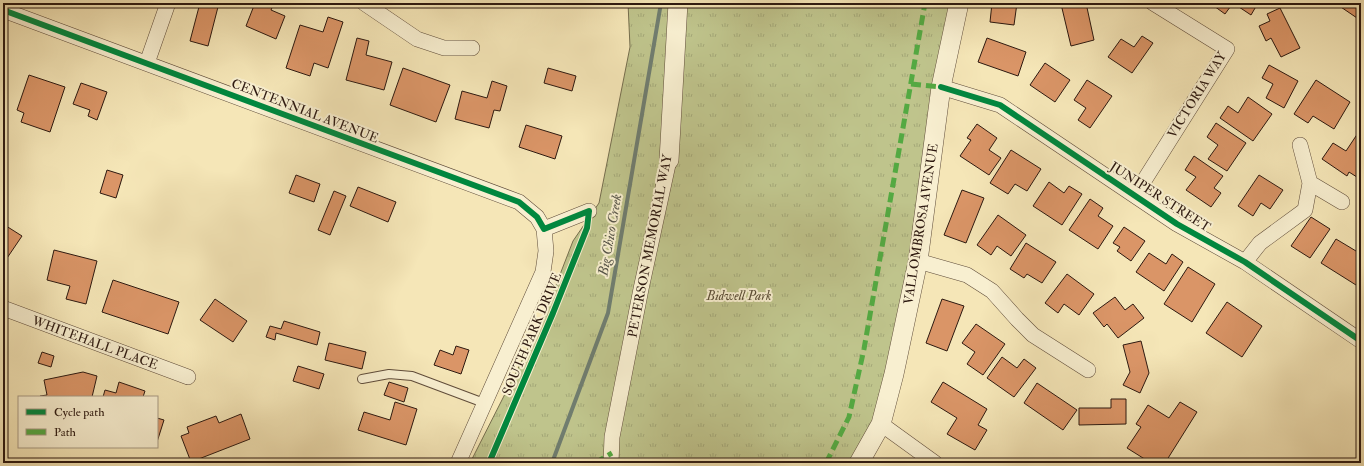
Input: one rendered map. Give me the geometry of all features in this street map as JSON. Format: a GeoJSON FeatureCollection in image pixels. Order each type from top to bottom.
{"type":"FeatureCollection","features":[{"type":"Feature","properties":{"kind":"street"},"geometry":{"type":"LineString","coordinates":[[147,63],[168,3]]}},
{"type":"Feature","properties":{"kind":"street"},"geometry":{"type":"LineString","coordinates":[[364,3],[417,39],[444,48],[472,48]]}},
{"type":"Feature","properties":{"kind":"street","name":"PETERSON MEMORIAL WAY"},"geometry":{"type":"LineString","coordinates":[[611,463],[612,437],[641,289],[669,160],[678,3]]}},
{"type":"Feature","properties":{"kind":"street","name":"VALLOMBROSA AVENUE"},"geometry":{"type":"LineString","coordinates":[[859,463],[881,424],[894,374],[918,261],[941,88],[959,3]]}},
{"type":"Feature","properties":{"kind":"street","name":"VICTORIA WAY"},"geometry":{"type":"LineString","coordinates":[[1135,195],[1227,49],[1153,3]]}},
{"type":"Feature","properties":{"kind":"street","name":"CENTENNIAL AVENUE"},"geometry":{"type":"LineString","coordinates":[[3,10],[518,202],[537,216],[544,229],[546,251],[543,272],[458,463]]}},
{"type":"Feature","properties":{"kind":"street","name":"JUNIPER STREET"},"geometry":{"type":"LineString","coordinates":[[941,88],[1000,105],[1177,224],[1245,262],[1361,341]]}},
{"type":"Feature","properties":{"kind":"street"},"geometry":{"type":"LineString","coordinates":[[1245,262],[1260,243],[1305,210],[1310,183],[1300,144]]}},
{"type":"Feature","properties":{"kind":"street"},"geometry":{"type":"LineString","coordinates":[[1310,183],[1342,202]]}},
{"type":"Feature","properties":{"kind":"street"},"geometry":{"type":"LineString","coordinates":[[544,229],[589,211]]}},
{"type":"Feature","properties":{"kind":"street"},"geometry":{"type":"LineString","coordinates":[[918,261],[967,275],[992,291],[1033,335],[1088,370]]}},
{"type":"Feature","properties":{"kind":"street","name":"WHITEHALL PLACE"},"geometry":{"type":"LineString","coordinates":[[3,308],[188,377]]}},
{"type":"Feature","properties":{"kind":"street"},"geometry":{"type":"LineString","coordinates":[[881,424],[935,463]]}},
{"type":"Feature","properties":{"kind":"lane"},"geometry":{"type":"LineString","coordinates":[[362,379],[389,374],[412,376],[484,403]]}},
{"type":"Feature","properties":{"kind":"green space","name":"Bidwell Park"},"geometry":{"type":"Polygon","coordinates":[[[628,3],[959,3],[894,374],[859,463],[470,463],[542,321],[573,241],[599,203],[630,47],[628,3]]]}},
{"type":"Feature","properties":{"kind":"building"},"geometry":{"type":"Polygon","coordinates":[[[200,3],[219,3],[208,46],[190,41],[200,3]]]}},
{"type":"Feature","properties":{"kind":"building"},"geometry":{"type":"Polygon","coordinates":[[[255,3],[274,3],[271,10],[285,16],[276,39],[246,26],[255,3]]]}},
{"type":"Feature","properties":{"kind":"building"},"geometry":{"type":"Polygon","coordinates":[[[992,3],[1017,3],[1014,25],[990,22],[992,3]]]}},
{"type":"Feature","properties":{"kind":"building"},"geometry":{"type":"Polygon","coordinates":[[[1086,3],[1094,40],[1071,46],[1061,4],[1086,3]]]}},
{"type":"Feature","properties":{"kind":"building"},"geometry":{"type":"Polygon","coordinates":[[[1216,3],[1233,3],[1225,14],[1214,6],[1216,3]]]}},
{"type":"Feature","properties":{"kind":"building"},"geometry":{"type":"Polygon","coordinates":[[[1233,3],[1258,3],[1251,15],[1233,3]]]}},
{"type":"Feature","properties":{"kind":"building"},"geometry":{"type":"Polygon","coordinates":[[[1335,3],[1361,3],[1361,12],[1357,18],[1335,3]]]}},
{"type":"Feature","properties":{"kind":"building"},"geometry":{"type":"Polygon","coordinates":[[[1280,8],[1300,48],[1281,57],[1271,38],[1266,41],[1259,26],[1270,21],[1267,14],[1280,8]]]}},
{"type":"Feature","properties":{"kind":"building"},"geometry":{"type":"Polygon","coordinates":[[[328,17],[343,22],[328,68],[314,63],[310,76],[286,68],[300,25],[323,32],[328,17]]]}},
{"type":"Feature","properties":{"kind":"building"},"geometry":{"type":"Polygon","coordinates":[[[1142,36],[1153,43],[1132,73],[1108,57],[1121,39],[1134,47],[1142,36]]]}},
{"type":"Feature","properties":{"kind":"building"},"geometry":{"type":"Polygon","coordinates":[[[357,38],[369,41],[366,55],[392,62],[384,90],[346,80],[357,38]]]}},
{"type":"Feature","properties":{"kind":"building"},"geometry":{"type":"Polygon","coordinates":[[[987,38],[1026,52],[1018,76],[978,62],[987,38]]]}},
{"type":"Feature","properties":{"kind":"building"},"geometry":{"type":"Polygon","coordinates":[[[1045,63],[1070,80],[1055,102],[1030,85],[1045,63]]]}},
{"type":"Feature","properties":{"kind":"building"},"geometry":{"type":"Polygon","coordinates":[[[1269,65],[1298,81],[1284,108],[1266,98],[1273,84],[1262,78],[1269,65]]]}},
{"type":"Feature","properties":{"kind":"building"},"geometry":{"type":"Polygon","coordinates":[[[403,68],[450,85],[436,122],[390,105],[403,68]]]}},
{"type":"Feature","properties":{"kind":"building"},"geometry":{"type":"Polygon","coordinates":[[[548,68],[576,76],[572,91],[544,83],[548,68]]]}},
{"type":"Feature","properties":{"kind":"building"},"geometry":{"type":"Polygon","coordinates":[[[29,75],[65,87],[50,132],[21,122],[24,113],[17,110],[29,75]]]}},
{"type":"Feature","properties":{"kind":"building"},"geometry":{"type":"Polygon","coordinates":[[[1087,80],[1112,96],[1090,128],[1078,120],[1086,108],[1074,100],[1087,80]]]}},
{"type":"Feature","properties":{"kind":"building"},"geometry":{"type":"Polygon","coordinates":[[[1316,80],[1350,102],[1334,129],[1313,116],[1308,123],[1294,114],[1316,80]]]}},
{"type":"Feature","properties":{"kind":"building"},"geometry":{"type":"Polygon","coordinates":[[[492,81],[507,86],[500,111],[494,110],[489,128],[455,119],[462,91],[487,98],[492,81]]]}},
{"type":"Feature","properties":{"kind":"building"},"geometry":{"type":"Polygon","coordinates":[[[81,83],[107,92],[97,120],[88,116],[90,110],[73,104],[81,83]]]}},
{"type":"Feature","properties":{"kind":"building"},"geometry":{"type":"Polygon","coordinates":[[[1248,97],[1272,114],[1253,141],[1220,118],[1228,106],[1238,113],[1248,97]]]}},
{"type":"Feature","properties":{"kind":"building"},"geometry":{"type":"Polygon","coordinates":[[[1216,123],[1246,143],[1227,171],[1208,159],[1218,145],[1207,137],[1216,123]]]}},
{"type":"Feature","properties":{"kind":"building"},"geometry":{"type":"Polygon","coordinates":[[[977,124],[997,138],[989,150],[1001,158],[989,175],[960,156],[971,140],[967,138],[977,124]]]}},
{"type":"Feature","properties":{"kind":"building"},"geometry":{"type":"Polygon","coordinates":[[[526,125],[562,136],[555,159],[519,147],[526,125]]]}},
{"type":"Feature","properties":{"kind":"building"},"geometry":{"type":"Polygon","coordinates":[[[1358,133],[1361,135],[1361,156],[1359,158],[1361,160],[1360,179],[1349,172],[1347,176],[1322,159],[1333,143],[1346,151],[1358,133]]]}},
{"type":"Feature","properties":{"kind":"building"},"geometry":{"type":"Polygon","coordinates":[[[1011,150],[1041,169],[1027,191],[1015,184],[1008,194],[990,183],[1011,150]]]}},
{"type":"Feature","properties":{"kind":"building"},"geometry":{"type":"Polygon","coordinates":[[[1194,156],[1223,176],[1214,188],[1221,193],[1211,207],[1186,190],[1196,177],[1185,170],[1194,156]]]}},
{"type":"Feature","properties":{"kind":"building"},"geometry":{"type":"Polygon","coordinates":[[[107,170],[123,175],[116,198],[100,193],[107,170]]]}},
{"type":"Feature","properties":{"kind":"building"},"geometry":{"type":"Polygon","coordinates":[[[296,175],[320,184],[314,202],[289,193],[296,175]]]}},
{"type":"Feature","properties":{"kind":"building"},"geometry":{"type":"Polygon","coordinates":[[[1259,175],[1283,190],[1270,209],[1261,203],[1253,216],[1238,206],[1259,175]]]}},
{"type":"Feature","properties":{"kind":"building"},"geometry":{"type":"Polygon","coordinates":[[[1049,182],[1064,193],[1069,186],[1082,194],[1062,225],[1033,206],[1049,182]]]}},
{"type":"Feature","properties":{"kind":"building"},"geometry":{"type":"Polygon","coordinates":[[[358,187],[396,202],[388,222],[350,206],[358,187]]]}},
{"type":"Feature","properties":{"kind":"building"},"geometry":{"type":"Polygon","coordinates":[[[962,190],[984,198],[966,243],[944,235],[962,190]]]}},
{"type":"Feature","properties":{"kind":"building"},"geometry":{"type":"Polygon","coordinates":[[[334,191],[346,196],[330,235],[318,230],[334,191]]]}},
{"type":"Feature","properties":{"kind":"building"},"geometry":{"type":"Polygon","coordinates":[[[1090,199],[1103,208],[1098,216],[1113,226],[1098,249],[1069,230],[1090,199]]]}},
{"type":"Feature","properties":{"kind":"building"},"geometry":{"type":"Polygon","coordinates":[[[998,215],[1026,235],[1011,256],[997,246],[991,255],[977,245],[998,215]]]}},
{"type":"Feature","properties":{"kind":"building"},"geometry":{"type":"Polygon","coordinates":[[[1311,217],[1330,229],[1310,258],[1291,246],[1311,217]]]}},
{"type":"Feature","properties":{"kind":"building"},"geometry":{"type":"Polygon","coordinates":[[[3,224],[22,236],[3,264],[3,224]]]}},
{"type":"Feature","properties":{"kind":"building"},"geometry":{"type":"Polygon","coordinates":[[[1124,227],[1145,241],[1131,261],[1117,251],[1120,247],[1113,243],[1124,227]]]}},
{"type":"Feature","properties":{"kind":"building"},"geometry":{"type":"Polygon","coordinates":[[[1336,239],[1361,254],[1361,278],[1356,285],[1321,263],[1336,239]]]}},
{"type":"Feature","properties":{"kind":"building"},"geometry":{"type":"Polygon","coordinates":[[[1026,243],[1056,262],[1042,283],[1027,274],[1024,278],[1010,269],[1026,243]]]}},
{"type":"Feature","properties":{"kind":"building"},"geometry":{"type":"Polygon","coordinates":[[[54,250],[97,261],[86,304],[66,299],[70,286],[47,280],[54,250]]]}},
{"type":"Feature","properties":{"kind":"building"},"geometry":{"type":"Polygon","coordinates":[[[1149,253],[1166,264],[1172,254],[1183,262],[1164,291],[1136,272],[1149,253]]]}},
{"type":"Feature","properties":{"kind":"building"},"geometry":{"type":"Polygon","coordinates":[[[1188,267],[1215,284],[1192,322],[1164,304],[1188,267]]]}},
{"type":"Feature","properties":{"kind":"building"},"geometry":{"type":"Polygon","coordinates":[[[1067,274],[1094,294],[1079,315],[1064,304],[1058,313],[1045,303],[1067,274]]]}},
{"type":"Feature","properties":{"kind":"building"},"geometry":{"type":"Polygon","coordinates":[[[113,280],[179,302],[168,334],[102,312],[113,280]]]}},
{"type":"Feature","properties":{"kind":"building"},"geometry":{"type":"Polygon","coordinates":[[[1115,297],[1125,310],[1133,304],[1144,318],[1118,338],[1107,324],[1104,327],[1093,313],[1115,297]]]}},
{"type":"Feature","properties":{"kind":"building"},"geometry":{"type":"Polygon","coordinates":[[[215,299],[247,321],[233,342],[200,320],[215,299]]]}},
{"type":"Feature","properties":{"kind":"building"},"geometry":{"type":"Polygon","coordinates":[[[942,299],[964,306],[947,351],[926,343],[942,299]]]}},
{"type":"Feature","properties":{"kind":"building"},"geometry":{"type":"Polygon","coordinates":[[[1227,302],[1262,326],[1242,357],[1206,333],[1227,302]]]}},
{"type":"Feature","properties":{"kind":"building"},"geometry":{"type":"Polygon","coordinates":[[[284,321],[320,332],[317,345],[276,333],[275,340],[266,337],[270,326],[281,329],[284,321]]]}},
{"type":"Feature","properties":{"kind":"building"},"geometry":{"type":"Polygon","coordinates":[[[976,324],[1005,344],[983,375],[967,364],[975,352],[962,343],[976,324]]]}},
{"type":"Feature","properties":{"kind":"building"},"geometry":{"type":"Polygon","coordinates":[[[1141,341],[1149,373],[1140,393],[1123,385],[1130,372],[1123,345],[1141,341]]]}},
{"type":"Feature","properties":{"kind":"building"},"geometry":{"type":"Polygon","coordinates":[[[329,343],[366,352],[362,369],[325,360],[329,343]]]}},
{"type":"Feature","properties":{"kind":"building"},"geometry":{"type":"Polygon","coordinates":[[[456,346],[469,350],[461,374],[434,365],[440,350],[453,355],[456,346]]]}},
{"type":"Feature","properties":{"kind":"building"},"geometry":{"type":"Polygon","coordinates":[[[42,352],[54,356],[51,367],[38,363],[42,352]]]}},
{"type":"Feature","properties":{"kind":"building"},"geometry":{"type":"Polygon","coordinates":[[[1002,357],[1017,368],[1024,359],[1036,368],[1014,397],[987,378],[1002,357]]]}},
{"type":"Feature","properties":{"kind":"building"},"geometry":{"type":"Polygon","coordinates":[[[298,366],[324,374],[319,389],[293,381],[298,366]]]}},
{"type":"Feature","properties":{"kind":"building"},"geometry":{"type":"Polygon","coordinates":[[[83,372],[97,376],[92,396],[40,396],[47,395],[44,380],[83,372]]]}},
{"type":"Feature","properties":{"kind":"building"},"geometry":{"type":"Polygon","coordinates":[[[119,382],[145,391],[143,396],[103,396],[105,390],[116,393],[119,382]]]}},
{"type":"Feature","properties":{"kind":"building"},"geometry":{"type":"Polygon","coordinates":[[[389,382],[408,388],[404,402],[384,395],[389,382]]]}},
{"type":"Feature","properties":{"kind":"building"},"geometry":{"type":"Polygon","coordinates":[[[943,382],[987,409],[978,425],[987,430],[975,450],[947,434],[957,418],[931,402],[943,382]]]}},
{"type":"Feature","properties":{"kind":"building"},"geometry":{"type":"Polygon","coordinates":[[[1037,383],[1077,410],[1063,430],[1024,403],[1037,383]]]}},
{"type":"Feature","properties":{"kind":"building"},"geometry":{"type":"Polygon","coordinates":[[[1111,399],[1126,399],[1126,424],[1079,425],[1079,408],[1111,408],[1111,399]]]}},
{"type":"Feature","properties":{"kind":"building"},"geometry":{"type":"Polygon","coordinates":[[[395,402],[417,409],[406,445],[358,430],[364,412],[390,420],[395,402]]]}},
{"type":"Feature","properties":{"kind":"building"},"geometry":{"type":"Polygon","coordinates":[[[1180,402],[1197,412],[1165,463],[1151,463],[1127,448],[1141,427],[1136,424],[1148,405],[1169,418],[1180,402]]]}},
{"type":"Feature","properties":{"kind":"building"},"geometry":{"type":"Polygon","coordinates":[[[241,414],[250,439],[191,462],[181,436],[189,433],[187,427],[216,416],[219,423],[241,414]]]}},
{"type":"Feature","properties":{"kind":"building"},"geometry":{"type":"Polygon","coordinates":[[[158,418],[164,420],[158,439],[158,418]]]}},
{"type":"Feature","properties":{"kind":"waterway","name":"Big Chico Creek"},"geometry":{"type":"LineString","coordinates":[[552,463],[608,313],[661,3]]}},
{"type":"Feature","properties":{"kind":"marked path"},"geometry":{"type":"LineString","coordinates":[[826,463],[849,417],[864,349],[925,3]]}},
{"type":"Feature","properties":{"kind":"marked path"},"geometry":{"type":"LineString","coordinates":[[911,84],[941,87]]}},
{"type":"Feature","properties":{"kind":"marked path"},"geometry":{"type":"LineString","coordinates":[[595,463],[612,453]]}},
{"type":"Feature","properties":{"kind":"cycle path"},"geometry":{"type":"LineString","coordinates":[[3,10],[519,202],[537,217],[544,229],[589,211]]}},
{"type":"Feature","properties":{"kind":"cycle path"},"geometry":{"type":"LineString","coordinates":[[941,87],[1000,105],[1177,224],[1245,262],[1361,341]]}},
{"type":"Feature","properties":{"kind":"cycle path","name":"SOUTH PARK DRIVE"},"geometry":{"type":"LineString","coordinates":[[489,463],[553,313],[587,228],[589,211]]}}]}
